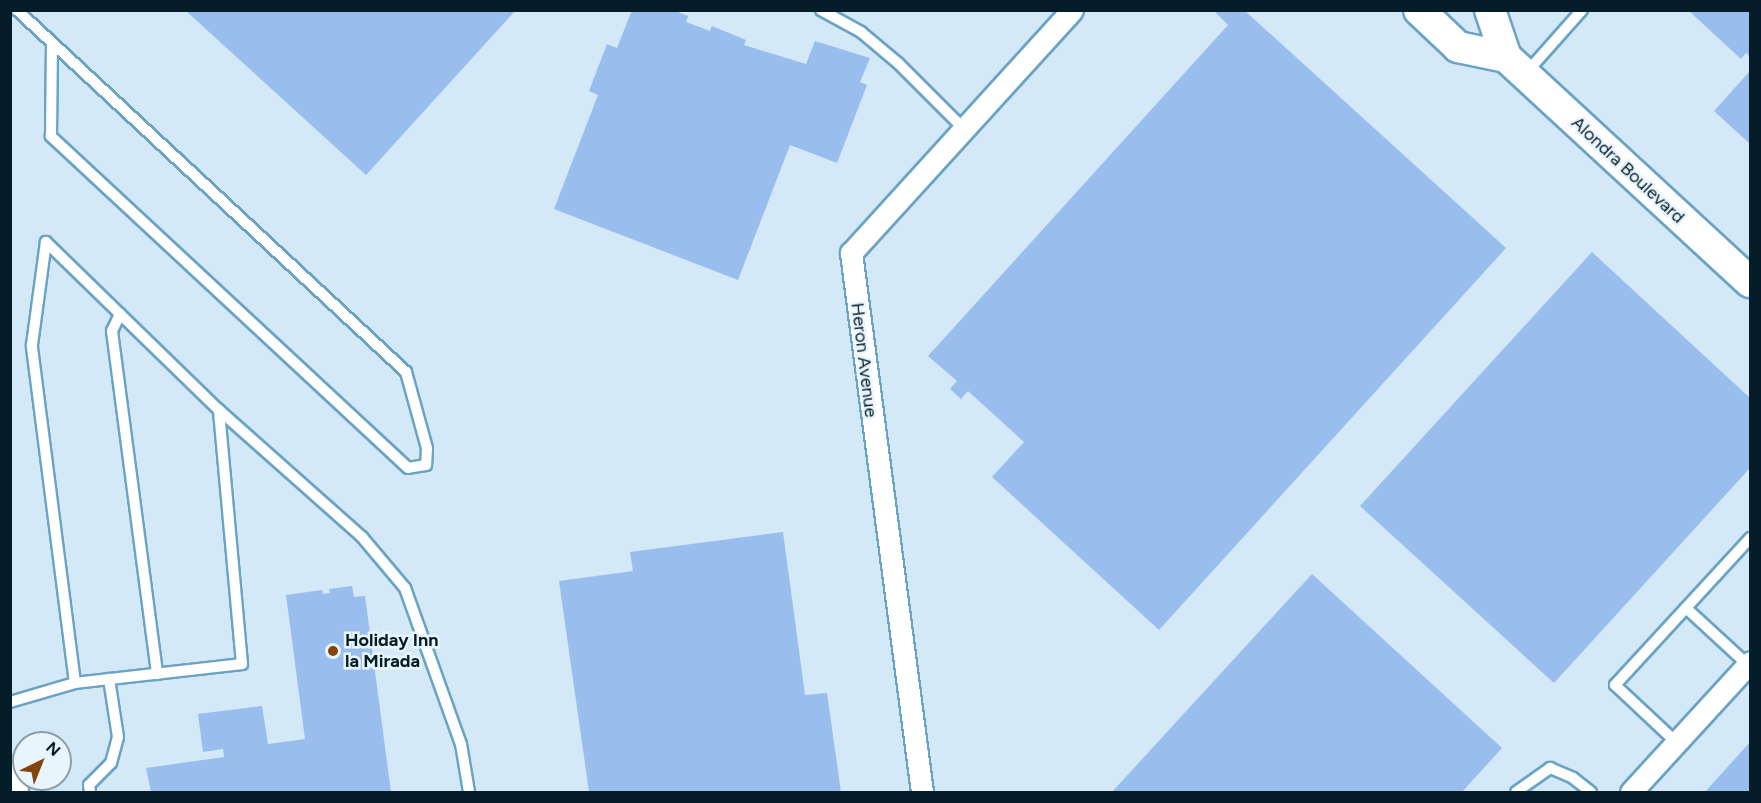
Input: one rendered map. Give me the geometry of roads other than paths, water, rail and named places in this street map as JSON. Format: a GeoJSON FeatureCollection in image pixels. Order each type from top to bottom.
{"type":"FeatureCollection","features":[{"type":"Feature","properties":{"kind":"main road"},"geometry":{"type":"LineString","coordinates":[[1419,10],[1458,47],[1515,66]]}},
{"type":"Feature","properties":{"kind":"main road","name":"Alondra Boulevard"},"geometry":{"type":"LineString","coordinates":[[1490,10],[1515,66],[1750,282]]}},
{"type":"Feature","properties":{"kind":"main road"},"geometry":{"type":"LineString","coordinates":[[10,772],[13,792]]}},
{"type":"Feature","properties":{"kind":"street","name":"Heron Avenue"},"geometry":{"type":"LineString","coordinates":[[922,792],[850,254],[1072,10]]}},
{"type":"Feature","properties":{"kind":"street"},"geometry":{"type":"LineString","coordinates":[[1631,792],[1749,664]]}},
{"type":"Feature","properties":{"kind":"lane"},"geometry":{"type":"LineString","coordinates":[[17,10],[406,372],[427,448],[426,465],[408,468],[51,136],[52,45]]}},
{"type":"Feature","properties":{"kind":"lane"},"geometry":{"type":"LineString","coordinates":[[821,10],[861,32],[898,63],[964,129]]}},
{"type":"Feature","properties":{"kind":"lane"},"geometry":{"type":"LineString","coordinates":[[1515,66],[1582,10]]}},
{"type":"Feature","properties":{"kind":"lane"},"geometry":{"type":"LineString","coordinates":[[75,683],[32,345],[46,242],[219,410],[362,537],[405,588],[461,744],[469,792]]}},
{"type":"Feature","properties":{"kind":"lane"},"geometry":{"type":"LineString","coordinates":[[120,314],[112,331],[157,674]]}},
{"type":"Feature","properties":{"kind":"lane"},"geometry":{"type":"LineString","coordinates":[[10,702],[75,683],[242,664],[219,410]]}},
{"type":"Feature","properties":{"kind":"lane"},"geometry":{"type":"LineString","coordinates":[[1677,743],[1615,685],[1750,538]]}},
{"type":"Feature","properties":{"kind":"lane"},"geometry":{"type":"LineString","coordinates":[[1686,608],[1749,664]]}},
{"type":"Feature","properties":{"kind":"lane"},"geometry":{"type":"LineString","coordinates":[[90,792],[89,785],[111,763],[118,737],[109,679]]}},
{"type":"Feature","properties":{"kind":"lane"},"geometry":{"type":"LineString","coordinates":[[1516,792],[1550,768],[1574,778],[1591,792]]}},
{"type":"Feature","properties":{"kind":"place","name":"Holiday Inn la Mirada"},"geometry":{"type":"Point","coordinates":[333,651]}}]}
